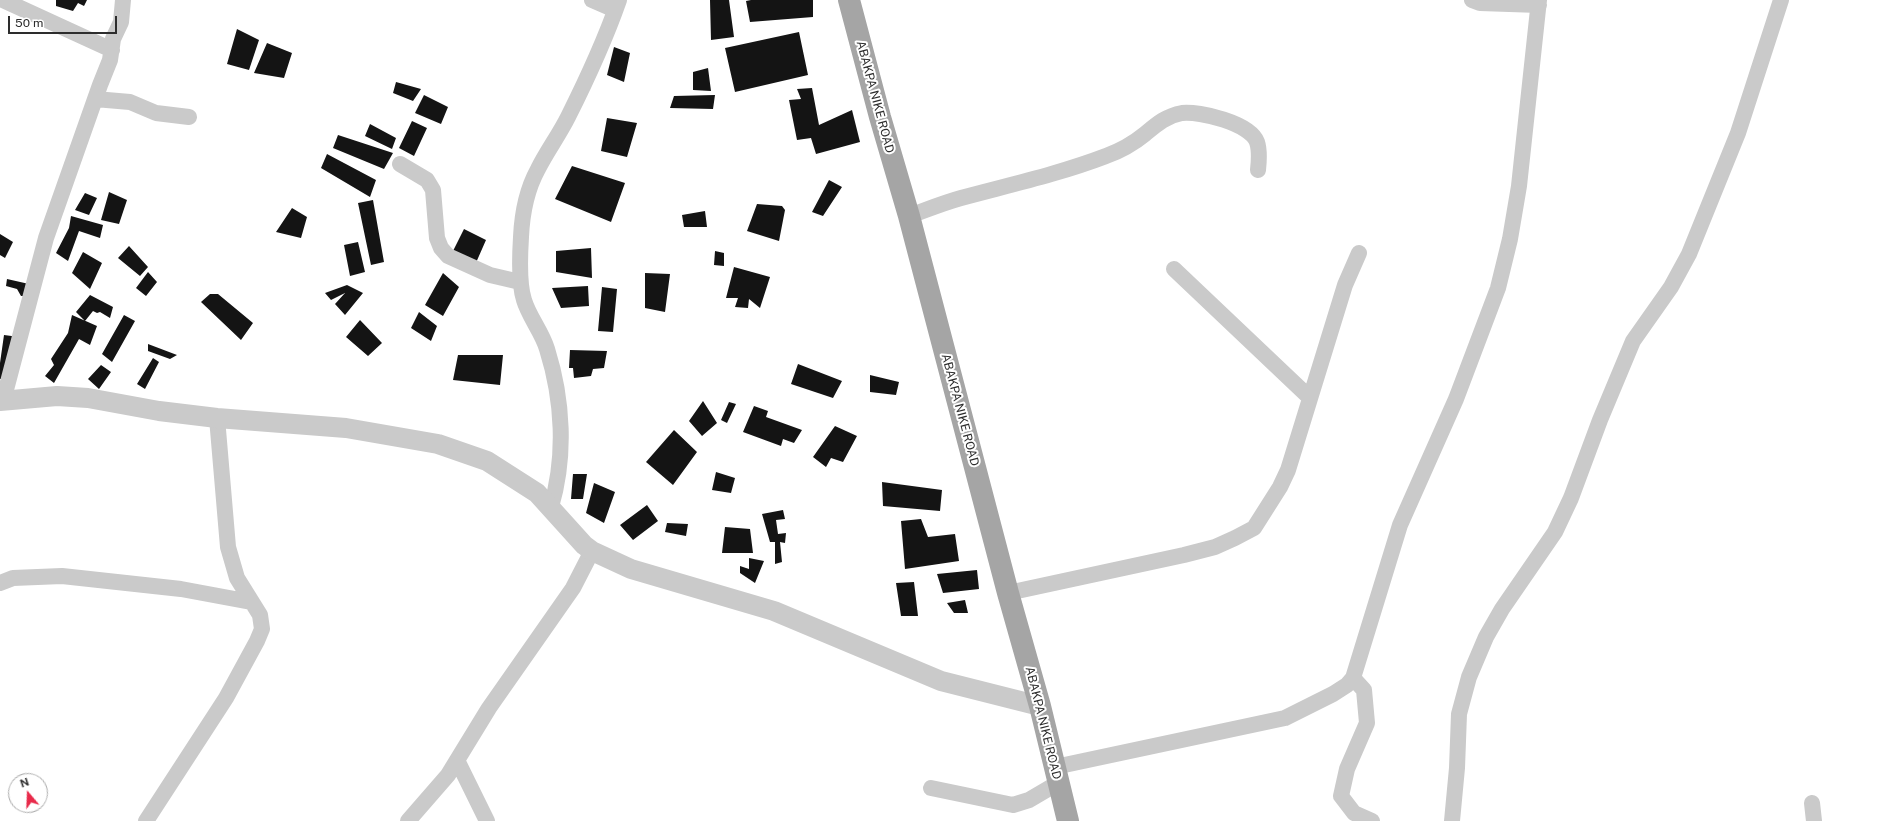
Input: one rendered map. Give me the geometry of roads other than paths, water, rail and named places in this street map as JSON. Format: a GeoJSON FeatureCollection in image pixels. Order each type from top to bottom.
{"type":"FeatureCollection","features":[{"type":"Feature","properties":{"kind":"main road","name":"ABAKPA NIKE ROAD"},"geometry":{"type":"LineString","coordinates":[[849,0],[880,117],[909,216],[1008,593],[1040,706],[1068,821]]}},
{"type":"Feature","properties":{"kind":"street"},"geometry":{"type":"LineString","coordinates":[[3,0],[112,50]]}},
{"type":"Feature","properties":{"kind":"street"},"geometry":{"type":"LineString","coordinates":[[124,0],[121,22],[113,39],[109,65],[95,98],[46,238],[1,401],[57,396],[88,398],[159,411],[217,418],[346,428],[389,434],[438,444],[476,456],[499,468],[537,493],[576,537],[592,551],[631,569],[774,611],[941,680],[1040,706]]}},
{"type":"Feature","properties":{"kind":"street"},"geometry":{"type":"LineString","coordinates":[[551,508],[556,492],[560,454],[560,418],[550,360],[542,336],[524,301],[520,282],[522,223],[533,180],[567,117],[617,5],[592,0]]}},
{"type":"Feature","properties":{"kind":"street"},"geometry":{"type":"LineString","coordinates":[[931,788],[1013,805],[1029,800],[1057,775],[1285,718],[1333,694],[1347,685],[1353,678],[1400,525],[1456,399],[1498,288],[1510,239],[1518,186],[1539,3],[1480,3],[1472,0]]}},
{"type":"Feature","properties":{"kind":"street"},"geometry":{"type":"LineString","coordinates":[[1452,821],[1458,768],[1459,714],[1469,677],[1486,637],[1502,609],[1555,532],[1568,505],[1600,420],[1633,341],[1671,288],[1689,254],[1738,132],[1781,0]]}},
{"type":"Feature","properties":{"kind":"street"},"geometry":{"type":"LineString","coordinates":[[95,98],[130,102],[156,113],[189,117]]}},
{"type":"Feature","properties":{"kind":"street"},"geometry":{"type":"LineString","coordinates":[[909,216],[959,199],[1044,176],[1107,156],[1134,141],[1160,121],[1169,116],[1182,113],[1197,113],[1232,122],[1251,133],[1257,142],[1259,153],[1258,170]]}},
{"type":"Feature","properties":{"kind":"street"},"geometry":{"type":"LineString","coordinates":[[400,164],[426,180],[433,190],[437,238],[441,248],[448,256],[490,275],[520,282]]}},
{"type":"Feature","properties":{"kind":"street"},"geometry":{"type":"LineString","coordinates":[[1008,593],[1215,547],[1254,528],[1280,487],[1288,470],[1345,285],[1359,253]]}},
{"type":"Feature","properties":{"kind":"street"},"geometry":{"type":"LineString","coordinates":[[1174,269],[1310,398]]}},
{"type":"Feature","properties":{"kind":"street"},"geometry":{"type":"LineString","coordinates":[[146,821],[226,698],[262,629],[260,615],[237,578],[228,547],[217,418]]}},
{"type":"Feature","properties":{"kind":"street"},"geometry":{"type":"LineString","coordinates":[[408,821],[448,775],[489,708],[573,588],[592,551]]}},
{"type":"Feature","properties":{"kind":"street"},"geometry":{"type":"LineString","coordinates":[[0,583],[13,578],[62,576],[181,588],[251,602]]}},
{"type":"Feature","properties":{"kind":"street"},"geometry":{"type":"LineString","coordinates":[[1353,678],[1364,690],[1367,723],[1347,769],[1341,796],[1354,813],[1372,821]]}},
{"type":"Feature","properties":{"kind":"street"},"geometry":{"type":"LineString","coordinates":[[458,760],[487,821]]}},
{"type":"Feature","properties":{"kind":"street"},"geometry":{"type":"LineString","coordinates":[[1812,803],[1814,821]]}}]}
